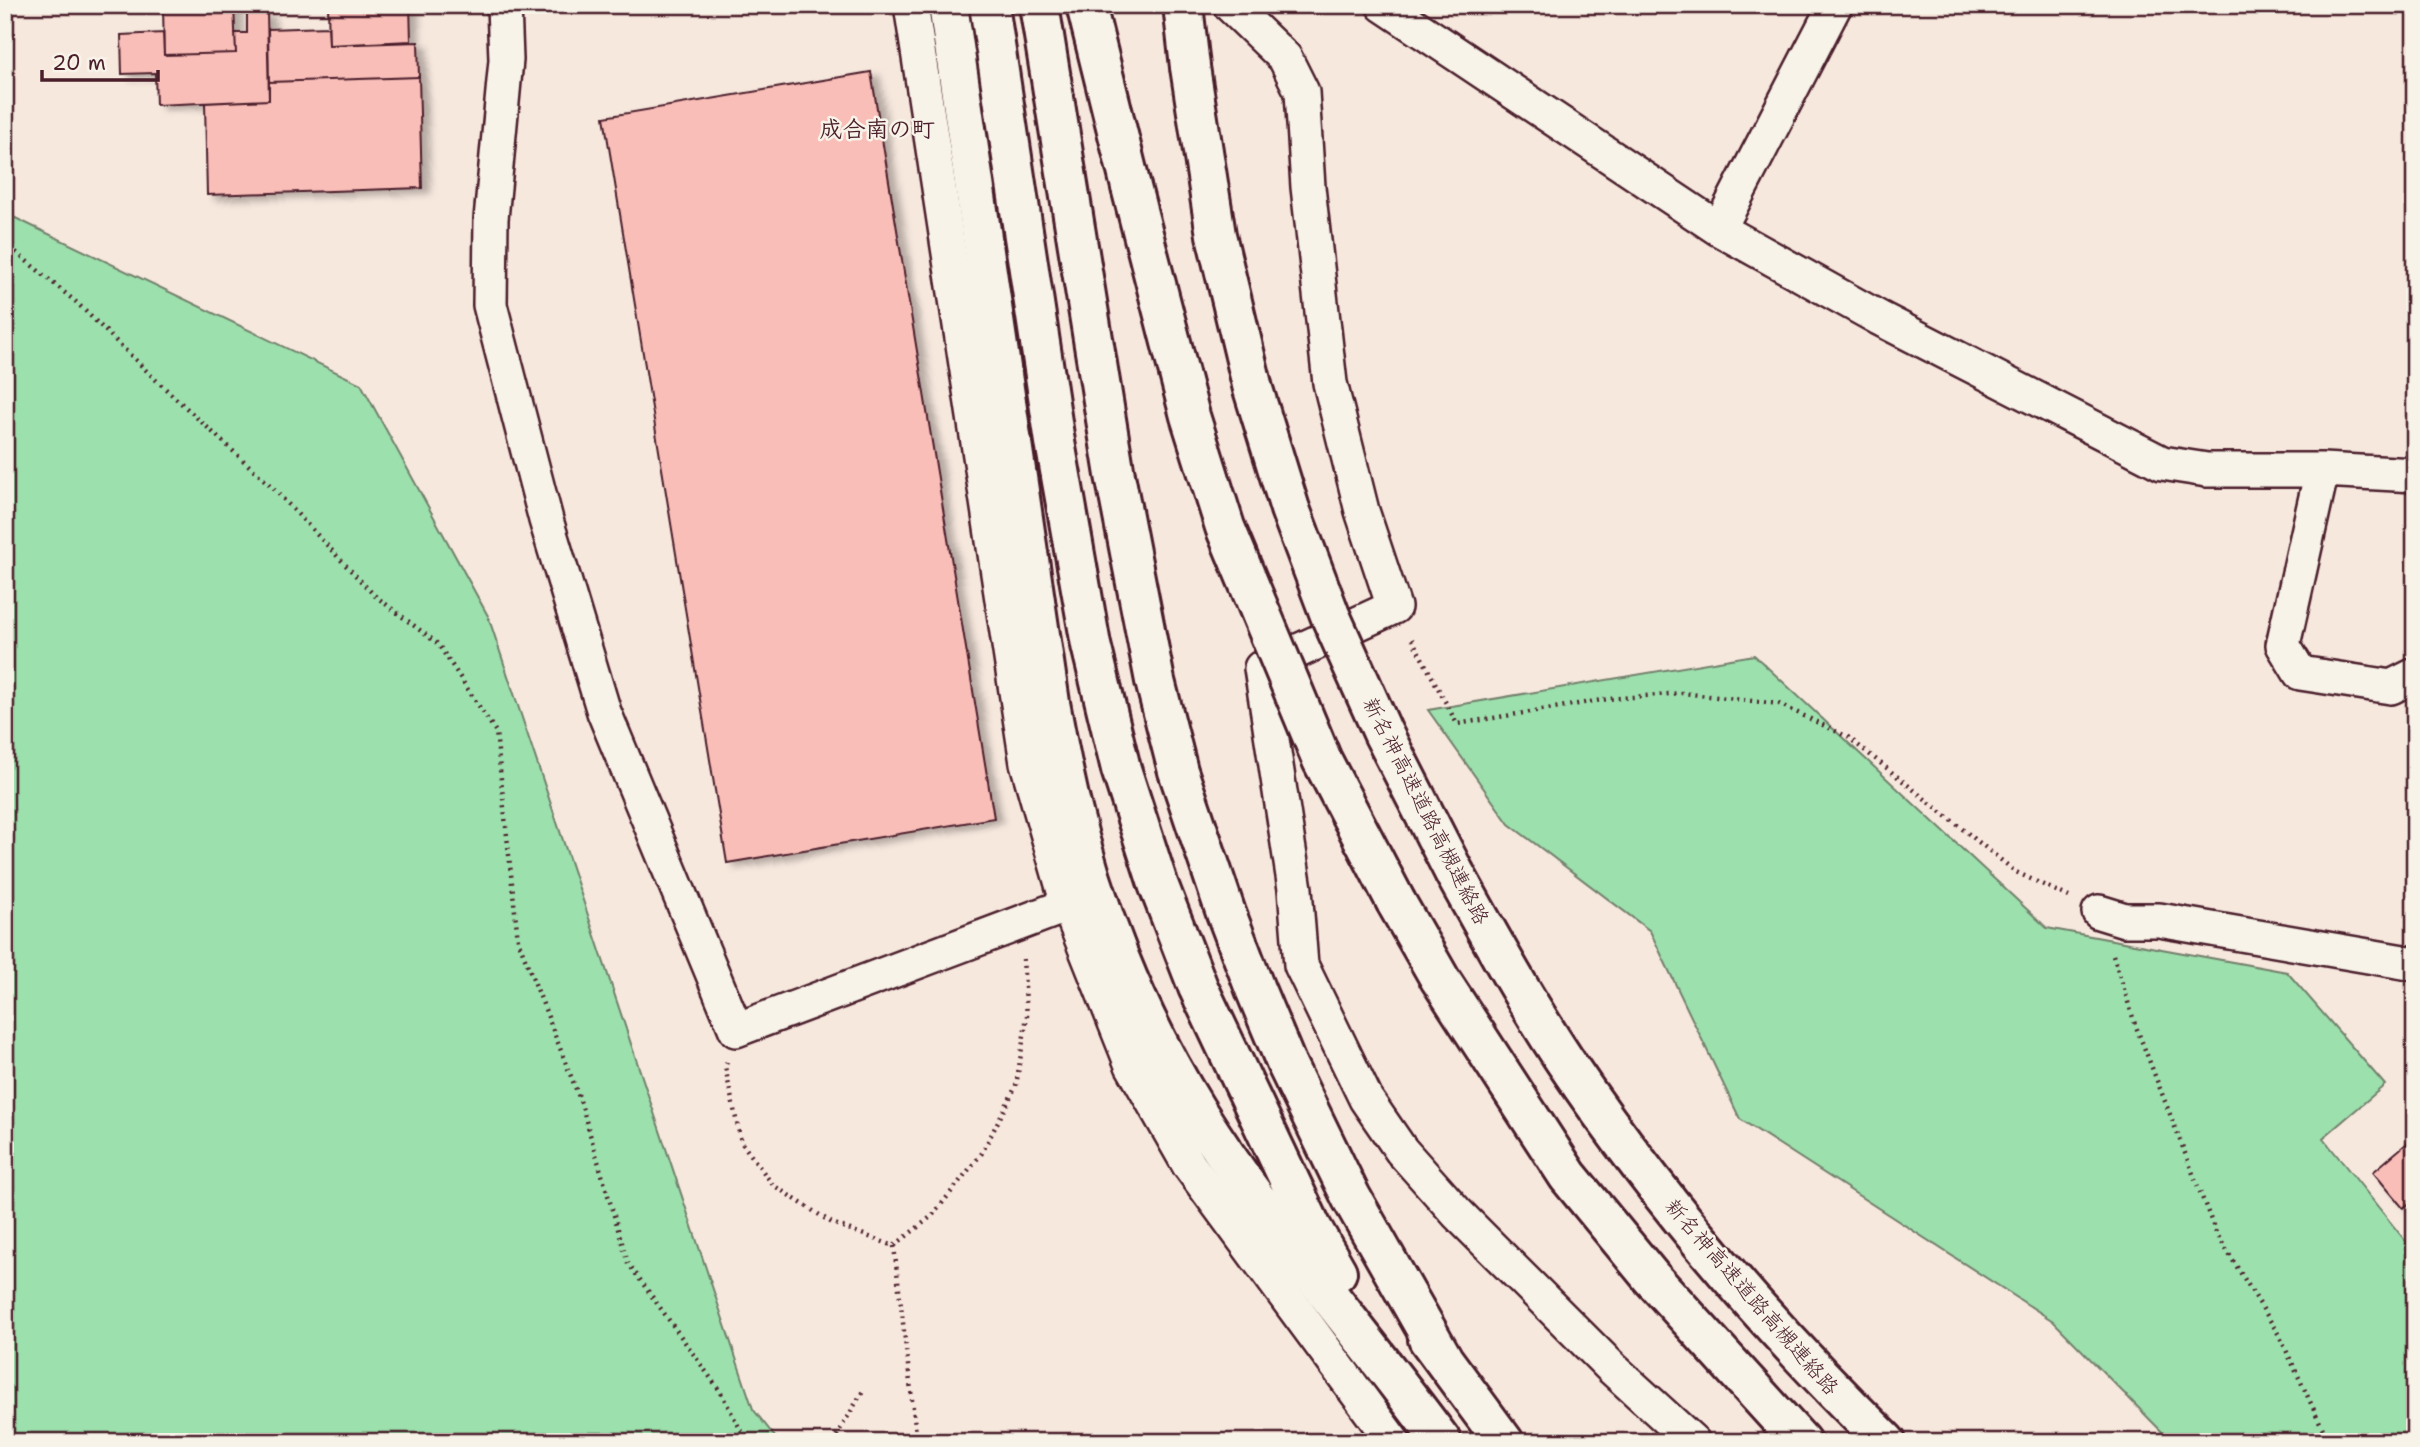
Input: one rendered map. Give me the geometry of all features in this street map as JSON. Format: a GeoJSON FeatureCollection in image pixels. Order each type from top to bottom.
{"type":"FeatureCollection","features":[{"type":"Feature","properties":{"kind":"highway"},"geometry":{"type":"LineString","coordinates":[[948,5],[1050,704],[1069,798],[1093,882],[1119,954],[1156,1036],[1196,1109],[1258,1202],[1442,1442]]}},
{"type":"Feature","properties":{"kind":"highway"},"geometry":{"type":"LineString","coordinates":[[989,5],[1055,442],[1091,645],[1121,769],[1158,884],[1198,987],[1237,1073],[1312,1228],[1403,1389]]}},
{"type":"Feature","properties":{"kind":"highway"},"geometry":{"type":"LineString","coordinates":[[1039,5],[1115,475],[1155,681],[1178,771],[1226,912],[1286,1063],[1351,1197],[1443,1359]]}},
{"type":"Feature","properties":{"kind":"highway"},"geometry":{"type":"LineString","coordinates":[[1086,5],[1190,416],[1225,527],[1322,760],[1395,902],[1440,979],[1568,1176],[1651,1277],[1801,1442]]}},
{"type":"Feature","properties":{"kind":"highway"},"geometry":{"type":"LineString","coordinates":[[1114,5],[1131,187]]}},
{"type":"Feature","properties":{"kind":"highway"},"geometry":{"type":"LineString","coordinates":[[1183,5],[1190,67]]}},
{"type":"Feature","properties":{"kind":"highway"},"geometry":{"type":"LineString","coordinates":[[1189,5],[1190,67]]}},
{"type":"Feature","properties":{"kind":"highway","name":"新名神高速道路高槻連絡路"},"geometry":{"type":"LineString","coordinates":[[1190,67],[1216,235],[1252,389],[1290,509],[1330,615],[1383,733],[1455,874],[1508,968],[1565,1060],[1696,1239],[1827,1384],[1886,1442]]}},
{"type":"Feature","properties":{"kind":"highway"},"geometry":{"type":"LineString","coordinates":[[1237,1073],[1504,1442]]}},
{"type":"Feature","properties":{"kind":"street"},"geometry":{"type":"LineString","coordinates":[[504,5],[506,60],[492,219],[489,305],[546,520],[604,712],[736,1030],[1068,905]]}},
{"type":"Feature","properties":{"kind":"street"},"geometry":{"type":"LineString","coordinates":[[911,5],[1027,763],[1068,905],[1132,1065],[1189,1165],[1393,1442]]}},
{"type":"Feature","properties":{"kind":"street"},"geometry":{"type":"LineString","coordinates":[[1230,5],[1285,58],[1302,92],[1308,187],[1330,383],[1362,511],[1394,607],[1261,668],[1294,889],[1301,965],[1366,1099],[1401,1150],[1467,1223],[1613,1369],[1693,1442]]}},
{"type":"Feature","properties":{"kind":"street"},"geometry":{"type":"LineString","coordinates":[[1383,5],[1719,229],[1879,318],[2162,463],[2207,470],[2322,470],[2415,475]]}},
{"type":"Feature","properties":{"kind":"street"},"geometry":{"type":"LineString","coordinates":[[1719,229],[1835,5]]}},
{"type":"Feature","properties":{"kind":"street"},"geometry":{"type":"LineString","coordinates":[[2322,470],[2283,645],[2301,673],[2391,687],[2415,675]]}},
{"type":"Feature","properties":{"kind":"street"},"geometry":{"type":"LineString","coordinates":[[2099,912],[2125,920],[2159,920],[2415,964]]}},
{"type":"Feature","properties":{"kind":"path"},"geometry":{"type":"LineString","coordinates":[[5,243],[76,302],[270,485],[374,595],[438,644],[496,732],[518,940],[579,1097],[628,1263],[720,1391],[747,1442]]}},
{"type":"Feature","properties":{"kind":"path"},"geometry":{"type":"LineString","coordinates":[[1394,607],[1457,724],[1608,699],[1682,693],[1779,704],[1848,737],[2016,872],[2099,912],[2135,1024],[2216,1233],[2278,1335],[2329,1442]]}},
{"type":"Feature","properties":{"kind":"path"},"geometry":{"type":"LineString","coordinates":[[894,1246],[932,1216],[982,1153],[1016,1086],[1027,1016],[1021,923]]}},
{"type":"Feature","properties":{"kind":"path"},"geometry":{"type":"LineString","coordinates":[[736,1030],[725,1068],[741,1142],[774,1185],[832,1223],[894,1246]]}},
{"type":"Feature","properties":{"kind":"path"},"geometry":{"type":"LineString","coordinates":[[894,1246],[917,1442]]}},
{"type":"Feature","properties":{"kind":"path"},"geometry":{"type":"LineString","coordinates":[[833,1442],[864,1389]]}},
{"type":"Feature","properties":{"kind":"green space"},"geometry":{"type":"Polygon","coordinates":[[[5,213],[361,384],[488,616],[753,1409],[779,1442],[5,1442],[5,213]]]}},
{"type":"Feature","properties":{"kind":"green space"},"geometry":{"type":"Polygon","coordinates":[[[1754,655],[2047,928],[2287,972],[2385,1085],[2323,1138],[2415,1253],[2415,1442],[2172,1442],[2053,1321],[1740,1119],[1650,931],[1509,824],[1428,710],[1754,655]]]}},
{"type":"Feature","properties":{"kind":"building"},"geometry":{"type":"Polygon","coordinates":[[[163,5],[234,5],[236,53],[164,55],[163,5]]]}},
{"type":"Feature","properties":{"kind":"building"},"geometry":{"type":"Polygon","coordinates":[[[328,5],[410,5],[411,41],[329,45],[328,5]]]}},
{"type":"Feature","properties":{"kind":"building"},"geometry":{"type":"Polygon","coordinates":[[[267,12],[269,100],[156,105],[155,73],[122,74],[121,35],[163,33],[164,55],[236,53],[235,33],[247,33],[247,13],[267,12]]]}},
{"type":"Feature","properties":{"kind":"building"},"geometry":{"type":"Polygon","coordinates":[[[328,27],[329,45],[418,42],[419,77],[269,82],[268,29],[328,27]]]}},
{"type":"Feature","properties":{"kind":"building"},"geometry":{"type":"Polygon","coordinates":[[[871,72],[994,818],[727,863],[604,117],[871,72]]]}},
{"type":"Feature","properties":{"kind":"building"},"geometry":{"type":"Polygon","coordinates":[[[419,77],[422,188],[207,195],[205,103],[269,100],[269,82],[419,77]]]}},
{"type":"Feature","properties":{"kind":"building"},"geometry":{"type":"Polygon","coordinates":[[[2413,1138],[2415,1199],[2403,1208],[2373,1172],[2413,1138]]]}},
{"type":"Feature","properties":{"kind":"district","name":"成合南の町"},"geometry":{"type":"Point","coordinates":[877,129]}}]}
